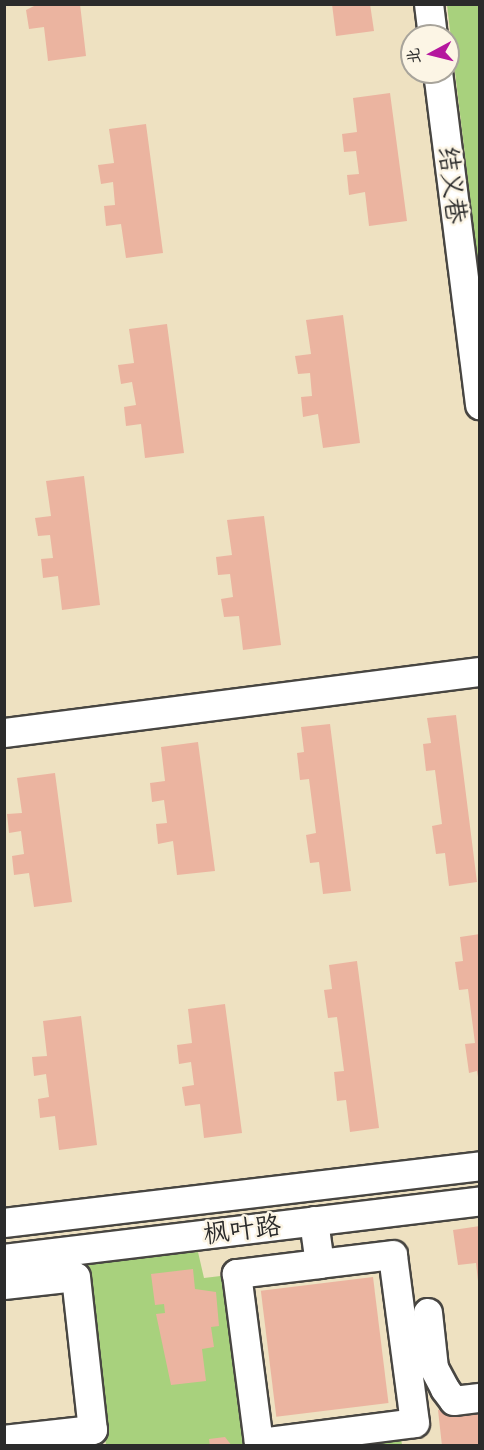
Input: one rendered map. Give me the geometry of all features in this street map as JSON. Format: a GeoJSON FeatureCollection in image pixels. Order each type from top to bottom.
{"type":"FeatureCollection","features":[{"type":"Feature","properties":{"kind":"street"},"geometry":{"type":"LineString","coordinates":[[429,4],[432,24]]}},
{"type":"Feature","properties":{"kind":"street","name":"结义巷"},"geometry":{"type":"LineString","coordinates":[[440,84],[480,405]]}},
{"type":"Feature","properties":{"kind":"street"},"geometry":{"type":"LineString","coordinates":[[4,734],[480,672]]}},
{"type":"Feature","properties":{"kind":"street","name":"枫叶路"},"geometry":{"type":"LineString","coordinates":[[4,1223],[480,1166]]}},
{"type":"Feature","properties":{"kind":"street","name":"枫叶路"},"geometry":{"type":"LineString","coordinates":[[4,1259],[480,1201]]}},
{"type":"Feature","properties":{"kind":"street"},"geometry":{"type":"LineString","coordinates":[[314,1221],[320,1264]]}},
{"type":"Feature","properties":{"kind":"street"},"geometry":{"type":"LineString","coordinates":[[393,1255],[414,1423],[259,1443],[237,1274],[320,1264],[393,1255]]}},
{"type":"Feature","properties":{"kind":"street"},"geometry":{"type":"LineString","coordinates":[[4,1285],[76,1277],[93,1430],[4,1440]]}},
{"type":"Feature","properties":{"kind":"street"},"geometry":{"type":"LineString","coordinates":[[428,1313],[434,1368],[445,1389],[454,1401],[480,1398]]}},
{"type":"Feature","properties":{"kind":"green space"},"geometry":{"type":"Polygon","coordinates":[[[447,5],[479,5],[479,273],[456,84],[460,84],[460,24],[449,24],[447,5]]]}},
{"type":"Feature","properties":{"kind":"green space"},"geometry":{"type":"Polygon","coordinates":[[[198,1252],[204,1278],[237,1274],[259,1443],[399,1425],[402,1445],[106,1445],[80,1263],[198,1252]]]}},
{"type":"Feature","properties":{"kind":"building"},"geometry":{"type":"Polygon","coordinates":[[[38,4],[80,4],[86,56],[48,61],[44,27],[29,29],[26,10],[38,4]]]}},
{"type":"Feature","properties":{"kind":"building"},"geometry":{"type":"Polygon","coordinates":[[[332,4],[370,4],[374,31],[336,36],[332,4]]]}},
{"type":"Feature","properties":{"kind":"building"},"geometry":{"type":"Polygon","coordinates":[[[390,93],[407,221],[369,226],[365,192],[349,195],[347,175],[359,174],[356,151],[344,152],[342,134],[357,132],[353,98],[390,93]]]}},
{"type":"Feature","properties":{"kind":"building"},"geometry":{"type":"Polygon","coordinates":[[[146,124],[163,253],[126,258],[121,224],[106,226],[104,206],[115,205],[113,182],[101,184],[98,165],[114,163],[109,129],[146,124]]]}},
{"type":"Feature","properties":{"kind":"building"},"geometry":{"type":"Polygon","coordinates":[[[343,315],[360,443],[323,448],[318,414],[303,417],[301,397],[312,396],[310,373],[298,374],[295,356],[311,354],[306,320],[343,315]]]}},
{"type":"Feature","properties":{"kind":"building"},"geometry":{"type":"Polygon","coordinates":[[[167,324],[184,453],[145,458],[141,424],[126,426],[124,407],[136,405],[132,382],[121,384],[118,365],[134,363],[129,329],[167,324]]]}},
{"type":"Feature","properties":{"kind":"building"},"geometry":{"type":"Polygon","coordinates":[[[84,476],[100,605],[62,610],[58,576],[43,578],[41,559],[53,558],[50,535],[38,536],[35,518],[51,516],[46,481],[84,476]]]}},
{"type":"Feature","properties":{"kind":"building"},"geometry":{"type":"Polygon","coordinates":[[[264,516],[281,645],[243,650],[239,616],[224,617],[221,599],[233,597],[230,574],[218,575],[216,557],[232,555],[227,520],[264,516]]]}},
{"type":"Feature","properties":{"kind":"building"},"geometry":{"type":"Polygon","coordinates":[[[456,715],[477,882],[449,886],[445,853],[436,854],[432,826],[442,824],[435,770],[426,771],[423,744],[431,743],[427,718],[456,715]]]}},
{"type":"Feature","properties":{"kind":"building"},"geometry":{"type":"Polygon","coordinates":[[[330,724],[351,891],[323,894],[319,862],[310,863],[306,835],[316,833],[309,779],[300,780],[297,753],[304,752],[301,727],[330,724]]]}},
{"type":"Feature","properties":{"kind":"building"},"geometry":{"type":"Polygon","coordinates":[[[198,742],[215,871],[177,875],[173,841],[158,844],[156,824],[167,823],[164,800],[152,802],[150,783],[165,781],[161,747],[198,742]]]}},
{"type":"Feature","properties":{"kind":"building"},"geometry":{"type":"Polygon","coordinates":[[[55,773],[72,902],[34,907],[29,873],[14,875],[12,856],[24,854],[21,831],[9,833],[7,814],[22,813],[17,778],[55,773]]]}},
{"type":"Feature","properties":{"kind":"building"},"geometry":{"type":"Polygon","coordinates":[[[480,934],[480,1077],[478,1077],[477,1071],[469,1073],[465,1044],[475,1043],[468,989],[459,990],[455,962],[463,961],[460,937],[480,934]]]}},
{"type":"Feature","properties":{"kind":"building"},"geometry":{"type":"Polygon","coordinates":[[[357,961],[379,1128],[350,1132],[346,1100],[337,1101],[334,1072],[344,1071],[337,1017],[328,1018],[324,990],[332,989],[329,965],[357,961]]]}},
{"type":"Feature","properties":{"kind":"building"},"geometry":{"type":"Polygon","coordinates":[[[225,1004],[242,1133],[204,1138],[200,1104],[185,1106],[182,1087],[194,1085],[191,1062],[179,1064],[177,1045],[192,1043],[188,1009],[225,1004]]]}},
{"type":"Feature","properties":{"kind":"building"},"geometry":{"type":"Polygon","coordinates":[[[81,1016],[97,1145],[59,1150],[55,1116],[40,1118],[38,1099],[49,1097],[46,1074],[34,1076],[32,1057],[47,1056],[43,1021],[81,1016]]]}},
{"type":"Feature","properties":{"kind":"building"},"geometry":{"type":"Polygon","coordinates":[[[480,1226],[480,1281],[478,1281],[476,1263],[458,1265],[453,1230],[480,1226]]]}},
{"type":"Feature","properties":{"kind":"building"},"geometry":{"type":"Polygon","coordinates":[[[193,1269],[195,1289],[216,1292],[219,1326],[211,1327],[214,1347],[202,1349],[206,1381],[171,1385],[156,1314],[165,1313],[164,1304],[155,1305],[151,1274],[193,1269]]]}},
{"type":"Feature","properties":{"kind":"building"},"geometry":{"type":"Polygon","coordinates":[[[373,1277],[388,1403],[276,1417],[261,1291],[373,1277]]]}},
{"type":"Feature","properties":{"kind":"building"},"geometry":{"type":"Polygon","coordinates":[[[454,1408],[460,1415],[479,1413],[480,1446],[442,1446],[438,1410],[454,1408]]]}},
{"type":"Feature","properties":{"kind":"building"},"geometry":{"type":"Polygon","coordinates":[[[225,1437],[232,1446],[210,1446],[209,1439],[225,1437]]]}}]}
